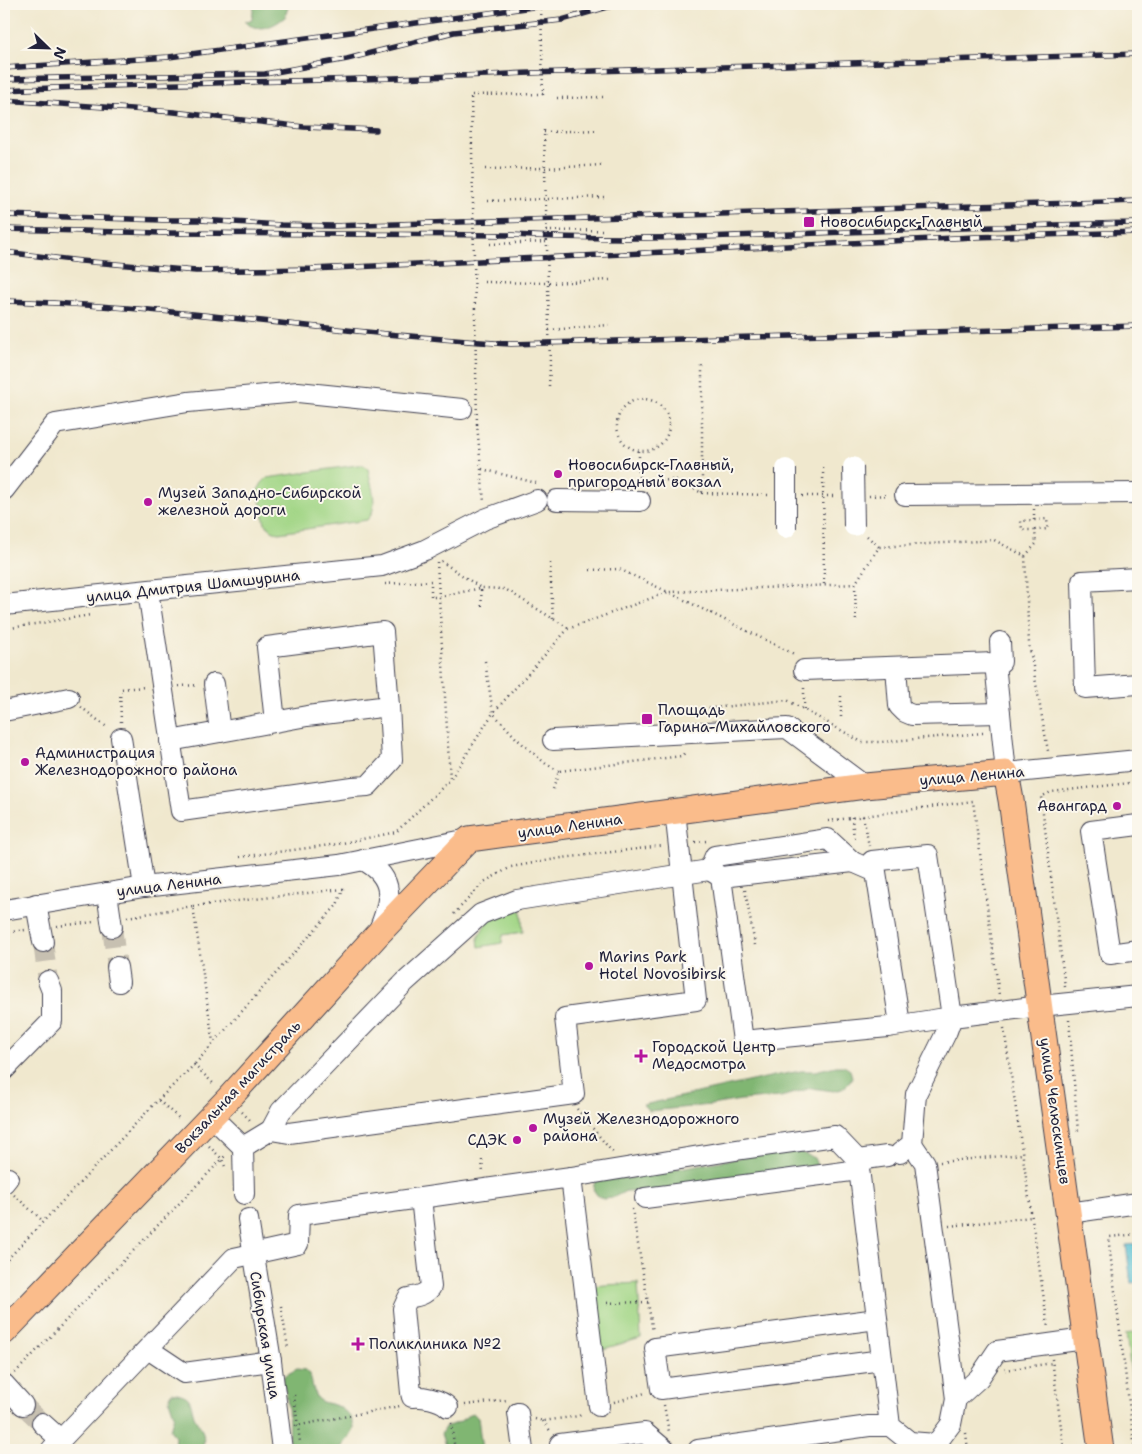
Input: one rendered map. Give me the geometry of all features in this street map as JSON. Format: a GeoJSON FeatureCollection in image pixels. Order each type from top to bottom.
{"type":"FeatureCollection","features":[{"type":"Feature","properties":{"kind":"main road","name":"улица Ленина"},"geometry":{"type":"LineString","coordinates":[[468,839],[864,786],[1006,773]]}},
{"type":"Feature","properties":{"kind":"main road","name":"улица Челюскинцев"},"geometry":{"type":"LineString","coordinates":[[1006,773],[1101,1450]]}},
{"type":"Feature","properties":{"kind":"main road","name":"Вокзальная магистраль"},"geometry":{"type":"LineString","coordinates":[[4,1332],[229,1098],[376,936],[468,839]]}},
{"type":"Feature","properties":{"kind":"street"},"geometry":{"type":"LineString","coordinates":[[4,490],[55,424],[188,402],[298,392],[462,409]]}},
{"type":"Feature","properties":{"kind":"street"},"geometry":{"type":"LineString","coordinates":[[853,467],[854,526]]}},
{"type":"Feature","properties":{"kind":"street"},"geometry":{"type":"LineString","coordinates":[[786,469],[786,528]]}},
{"type":"Feature","properties":{"kind":"street","name":"улица Дмитрия Шамшурина"},"geometry":{"type":"LineString","coordinates":[[4,605],[382,566],[425,550],[536,491]]}},
{"type":"Feature","properties":{"kind":"street"},"geometry":{"type":"LineString","coordinates":[[905,495],[1138,493]]}},
{"type":"Feature","properties":{"kind":"street"},"geometry":{"type":"LineString","coordinates":[[557,500],[640,500]]}},
{"type":"Feature","properties":{"kind":"street"},"geometry":{"type":"LineString","coordinates":[[1138,578],[1082,581],[1085,688],[1138,684]]}},
{"type":"Feature","properties":{"kind":"street"},"geometry":{"type":"LineString","coordinates":[[148,591],[181,811],[368,786],[392,760],[390,706],[383,632],[267,647],[275,722]]}},
{"type":"Feature","properties":{"kind":"street"},"geometry":{"type":"LineString","coordinates":[[804,670],[995,663],[1001,662],[1000,642]]}},
{"type":"Feature","properties":{"kind":"street"},"geometry":{"type":"LineString","coordinates":[[995,663],[1006,773]]}},
{"type":"Feature","properties":{"kind":"street"},"geometry":{"type":"LineString","coordinates":[[896,667],[899,706],[905,712],[912,715],[1000,713]]}},
{"type":"Feature","properties":{"kind":"street"},"geometry":{"type":"LineString","coordinates":[[214,684],[220,732]]}},
{"type":"Feature","properties":{"kind":"street"},"geometry":{"type":"LineString","coordinates":[[4,711],[69,698]]}},
{"type":"Feature","properties":{"kind":"street"},"geometry":{"type":"LineString","coordinates":[[170,741],[307,716],[390,706]]}},
{"type":"Feature","properties":{"kind":"street"},"geometry":{"type":"LineString","coordinates":[[553,740],[787,728],[864,786]]}},
{"type":"Feature","properties":{"kind":"street"},"geometry":{"type":"LineString","coordinates":[[121,738],[144,887]]}},
{"type":"Feature","properties":{"kind":"street","name":"улица Ленина"},"geometry":{"type":"LineString","coordinates":[[1006,773],[1138,760]]}},
{"type":"Feature","properties":{"kind":"street"},"geometry":{"type":"LineString","coordinates":[[263,1127],[289,1134],[574,1094],[565,1018],[696,1000],[675,811]]}},
{"type":"Feature","properties":{"kind":"street"},"geometry":{"type":"LineString","coordinates":[[1138,825],[1091,831],[1110,954],[1138,950]]}},
{"type":"Feature","properties":{"kind":"street","name":"улица Ленина"},"geometry":{"type":"LineString","coordinates":[[4,910],[144,887],[329,866],[468,839]]}},
{"type":"Feature","properties":{"kind":"street"},"geometry":{"type":"LineString","coordinates":[[900,1024],[876,872],[828,839],[715,856],[715,874],[743,1041],[888,1027],[1040,1006],[1138,998]]}},
{"type":"Feature","properties":{"kind":"street"},"geometry":{"type":"LineString","coordinates":[[862,862],[928,855],[952,1017],[916,1094],[900,1151]]}},
{"type":"Feature","properties":{"kind":"street"},"geometry":{"type":"LineString","coordinates":[[363,860],[380,872],[387,883],[389,898],[385,916],[376,936]]}},
{"type":"Feature","properties":{"kind":"street"},"geometry":{"type":"LineString","coordinates":[[244,1194],[243,1147],[405,982],[481,914],[517,900],[682,874],[715,874]]}},
{"type":"Feature","properties":{"kind":"street"},"geometry":{"type":"LineString","coordinates":[[107,893],[111,923]]}},
{"type":"Feature","properties":{"kind":"street"},"geometry":{"type":"LineString","coordinates":[[36,904],[41,935]]}},
{"type":"Feature","properties":{"kind":"street"},"geometry":{"type":"LineString","coordinates":[[4,1070],[52,1020],[52,991],[48,981]]}},
{"type":"Feature","properties":{"kind":"street"},"geometry":{"type":"LineString","coordinates":[[203,1125],[243,1147]]}},
{"type":"Feature","properties":{"kind":"street"},"geometry":{"type":"LineString","coordinates":[[42,1423],[56,1445],[234,1258],[298,1244],[299,1215],[570,1177],[835,1136],[859,1165],[890,1426]]}},
{"type":"Feature","properties":{"kind":"street"},"geometry":{"type":"LineString","coordinates":[[638,1202],[859,1165],[900,1151],[925,1163],[956,1399],[951,1424],[939,1447],[910,1442],[890,1426],[869,1426],[698,1450]]}},
{"type":"Feature","properties":{"kind":"street"},"geometry":{"type":"LineString","coordinates":[[570,1177],[599,1406]]}},
{"type":"Feature","properties":{"kind":"street"},"geometry":{"type":"LineString","coordinates":[[421,1198],[431,1287],[420,1296],[408,1298],[403,1309],[411,1394],[412,1398],[418,1397],[444,1403],[449,1410]]}},
{"type":"Feature","properties":{"kind":"street"},"geometry":{"type":"LineString","coordinates":[[1069,1213],[1138,1203]]}},
{"type":"Feature","properties":{"kind":"street","name":"Сибирская улица"},"geometry":{"type":"LineString","coordinates":[[248,1219],[271,1361],[282,1450]]}},
{"type":"Feature","properties":{"kind":"street"},"geometry":{"type":"LineString","coordinates":[[877,1319],[655,1348],[661,1389],[882,1360]]}},
{"type":"Feature","properties":{"kind":"street"},"geometry":{"type":"LineString","coordinates":[[956,1399],[979,1378],[997,1351],[1085,1339]]}},
{"type":"Feature","properties":{"kind":"street"},"geometry":{"type":"LineString","coordinates":[[148,1349],[184,1373],[271,1361]]}},
{"type":"Feature","properties":{"kind":"street"},"geometry":{"type":"LineString","coordinates":[[4,1384],[23,1404]]}},
{"type":"Feature","properties":{"kind":"street"},"geometry":{"type":"LineString","coordinates":[[518,1413],[523,1450]]}},
{"type":"Feature","properties":{"kind":"street"},"geometry":{"type":"LineString","coordinates":[[560,1444],[645,1433],[667,1442]]}},
{"type":"Feature","properties":{"kind":"path"},"geometry":{"type":"LineString","coordinates":[[485,519],[477,424],[471,95],[543,95],[541,4]]}},
{"type":"Feature","properties":{"kind":"path"},"geometry":{"type":"LineString","coordinates":[[557,98],[603,97]]}},
{"type":"Feature","properties":{"kind":"path"},"geometry":{"type":"LineString","coordinates":[[549,386],[544,131],[599,130]]}},
{"type":"Feature","properties":{"kind":"path"},"geometry":{"type":"LineString","coordinates":[[484,169],[603,165]]}},
{"type":"Feature","properties":{"kind":"path"},"geometry":{"type":"LineString","coordinates":[[488,201],[604,197]]}},
{"type":"Feature","properties":{"kind":"path"},"geometry":{"type":"LineString","coordinates":[[546,231],[606,230]]}},
{"type":"Feature","properties":{"kind":"path"},"geometry":{"type":"LineString","coordinates":[[490,244],[547,242]]}},
{"type":"Feature","properties":{"kind":"path"},"geometry":{"type":"LineString","coordinates":[[484,282],[548,283],[610,280]]}},
{"type":"Feature","properties":{"kind":"path"},"geometry":{"type":"LineString","coordinates":[[549,330],[609,325]]}},
{"type":"Feature","properties":{"kind":"path"},"geometry":{"type":"LineString","coordinates":[[575,482],[677,480],[702,493],[702,364]]}},
{"type":"Feature","properties":{"kind":"path"},"geometry":{"type":"LineString","coordinates":[[640,399],[652,400],[660,405],[668,418],[667,436],[657,447],[648,451],[639,451],[628,447],[621,440],[617,432],[617,423],[621,411],[631,402],[640,399]]}},
{"type":"Feature","properties":{"kind":"path"},"geometry":{"type":"LineString","coordinates":[[639,451],[639,471]]}},
{"type":"Feature","properties":{"kind":"path"},"geometry":{"type":"LineString","coordinates":[[823,468],[824,586]]}},
{"type":"Feature","properties":{"kind":"path"},"geometry":{"type":"LineString","coordinates":[[482,469],[536,491]]}},
{"type":"Feature","properties":{"kind":"path"},"geometry":{"type":"LineString","coordinates":[[1047,520],[1048,529],[1035,530],[1022,530],[1021,521],[1047,520]]}},
{"type":"Feature","properties":{"kind":"path"},"geometry":{"type":"LineString","coordinates":[[1035,530],[1036,544],[1025,556],[1029,644],[1048,751],[1056,750]]}},
{"type":"Feature","properties":{"kind":"path"},"geometry":{"type":"LineString","coordinates":[[856,624],[855,584],[880,547],[994,540],[1025,556]]}},
{"type":"Feature","properties":{"kind":"path"},"geometry":{"type":"LineString","coordinates":[[450,780],[437,560],[442,561],[482,588]]}},
{"type":"Feature","properties":{"kind":"path"},"geometry":{"type":"LineString","coordinates":[[550,563],[553,619]]}},
{"type":"Feature","properties":{"kind":"path"},"geometry":{"type":"LineString","coordinates":[[590,570],[619,569],[668,592],[804,670],[804,709]]}},
{"type":"Feature","properties":{"kind":"path"},"geometry":{"type":"LineString","coordinates":[[402,582],[431,581],[431,597],[482,588],[505,589],[568,628]]}},
{"type":"Feature","properties":{"kind":"path"},"geometry":{"type":"LineString","coordinates":[[396,832],[450,780],[493,712],[568,628],[668,592],[855,584]]}},
{"type":"Feature","properties":{"kind":"path"},"geometry":{"type":"LineString","coordinates":[[482,588],[482,610]]}},
{"type":"Feature","properties":{"kind":"path"},"geometry":{"type":"LineString","coordinates":[[485,661],[493,712],[517,739],[546,764],[559,771],[682,756],[687,749]]}},
{"type":"Feature","properties":{"kind":"path"},"geometry":{"type":"LineString","coordinates":[[841,693],[841,717]]}},
{"type":"Feature","properties":{"kind":"path"},"geometry":{"type":"LineString","coordinates":[[69,698],[121,738]]}},
{"type":"Feature","properties":{"kind":"path"},"geometry":{"type":"LineString","coordinates":[[862,742],[983,733]]}},
{"type":"Feature","properties":{"kind":"path"},"geometry":{"type":"LineString","coordinates":[[553,789],[559,771]]}},
{"type":"Feature","properties":{"kind":"path"},"geometry":{"type":"LineString","coordinates":[[1041,797],[1051,792],[1138,782]]}},
{"type":"Feature","properties":{"kind":"path"},"geometry":{"type":"LineString","coordinates":[[862,862],[863,816]]}},
{"type":"Feature","properties":{"kind":"path"},"geometry":{"type":"LineString","coordinates":[[852,817],[853,834]]}},
{"type":"Feature","properties":{"kind":"path"},"geometry":{"type":"LineString","coordinates":[[484,882],[511,867],[562,858]]}},
{"type":"Feature","properties":{"kind":"path"},"geometry":{"type":"LineString","coordinates":[[4,933],[41,935],[193,906],[343,888],[337,905],[194,1066],[158,1100],[4,1263]]}},
{"type":"Feature","properties":{"kind":"path"},"geometry":{"type":"LineString","coordinates":[[746,894],[754,945]]}},
{"type":"Feature","properties":{"kind":"path"},"geometry":{"type":"LineString","coordinates":[[193,906],[214,1043]]}},
{"type":"Feature","properties":{"kind":"path"},"geometry":{"type":"LineString","coordinates":[[194,1066],[263,1127]]}},
{"type":"Feature","properties":{"kind":"path"},"geometry":{"type":"LineString","coordinates":[[4,1384],[222,1159],[203,1125],[158,1100]]}},
{"type":"Feature","properties":{"kind":"path"},"geometry":{"type":"LineString","coordinates":[[577,1108],[626,1168]]}},
{"type":"Feature","properties":{"kind":"path"},"geometry":{"type":"LineString","coordinates":[[925,1163],[1023,1154]]}},
{"type":"Feature","properties":{"kind":"path"},"geometry":{"type":"LineString","coordinates":[[7,1184],[43,1221]]}},
{"type":"Feature","properties":{"kind":"path"},"geometry":{"type":"LineString","coordinates":[[638,1202],[648,1302],[655,1348]]}},
{"type":"Feature","properties":{"kind":"path"},"geometry":{"type":"LineString","coordinates":[[934,1228],[1032,1217]]}},
{"type":"Feature","properties":{"kind":"path"},"geometry":{"type":"LineString","coordinates":[[1135,1450],[1109,1244],[1110,1237],[1138,1234]]}},
{"type":"Feature","properties":{"kind":"path"},"geometry":{"type":"LineString","coordinates":[[586,1304],[648,1302]]}},
{"type":"Feature","properties":{"kind":"path"},"geometry":{"type":"LineString","coordinates":[[983,1372],[1053,1363],[1064,1450]]}},
{"type":"Feature","properties":{"kind":"path"},"geometry":{"type":"LineString","coordinates":[[599,1406],[661,1389],[667,1442]]}},
{"type":"Feature","properties":{"kind":"path"},"geometry":{"type":"LineString","coordinates":[[449,1410],[455,1450]]}},
{"type":"Feature","properties":{"kind":"path"},"geometry":{"type":"LineString","coordinates":[[298,1424],[301,1450]]}},
{"type":"Feature","properties":{"kind":"green space"},"geometry":{"type":"Polygon","coordinates":[[[254,4],[289,4],[285,17],[276,24],[260,28],[245,22],[252,19],[254,4]]]}},
{"type":"Feature","properties":{"kind":"green space"},"geometry":{"type":"Polygon","coordinates":[[[364,465],[368,469],[372,489],[374,503],[371,515],[367,520],[279,533],[265,524],[258,490],[267,478],[364,465]]]}},
{"type":"Feature","properties":{"kind":"green space"},"geometry":{"type":"Polygon","coordinates":[[[521,908],[523,932],[503,935],[502,943],[479,947],[478,938],[485,925],[498,913],[521,908]]]}},
{"type":"Feature","properties":{"kind":"green space"},"geometry":{"type":"Polygon","coordinates":[[[844,1066],[850,1070],[852,1077],[842,1089],[834,1091],[811,1088],[781,1097],[649,1111],[643,1105],[774,1076],[801,1071],[815,1071],[844,1066]]]}},
{"type":"Feature","properties":{"kind":"green space"},"geometry":{"type":"Polygon","coordinates":[[[793,1149],[814,1158],[817,1165],[666,1190],[626,1191],[612,1198],[603,1199],[593,1189],[595,1181],[631,1178],[638,1175],[793,1149]]]}},
{"type":"Feature","properties":{"kind":"green space"},"geometry":{"type":"Polygon","coordinates":[[[638,1283],[641,1338],[596,1351],[589,1286],[638,1283]]]}},
{"type":"Feature","properties":{"kind":"green space"},"geometry":{"type":"Polygon","coordinates":[[[1138,1332],[1138,1427],[1126,1334],[1138,1332]]]}},
{"type":"Feature","properties":{"kind":"green space"},"geometry":{"type":"Polygon","coordinates":[[[297,1369],[305,1370],[310,1374],[314,1392],[318,1399],[341,1408],[352,1420],[353,1431],[340,1450],[289,1450],[288,1407],[282,1383],[284,1376],[297,1369]]]}},
{"type":"Feature","properties":{"kind":"green space"},"geometry":{"type":"Polygon","coordinates":[[[172,1392],[184,1395],[189,1399],[194,1416],[203,1433],[203,1450],[174,1450],[175,1436],[170,1430],[174,1415],[169,1400],[172,1392]]]}},
{"type":"Feature","properties":{"kind":"green space"},"geometry":{"type":"Polygon","coordinates":[[[472,1413],[478,1417],[482,1450],[445,1450],[441,1434],[445,1427],[459,1422],[472,1413]]]}},
{"type":"Feature","properties":{"kind":"water"},"geometry":{"type":"Polygon","coordinates":[[[1138,1244],[1138,1282],[1131,1283],[1126,1245],[1138,1244]]]}},
{"type":"Feature","properties":{"kind":"tunnel"},"geometry":{"type":"LineString","coordinates":[[112,927],[117,967]]}},
{"type":"Feature","properties":{"kind":"tunnel"},"geometry":{"type":"LineString","coordinates":[[43,942],[48,981]]}},
{"type":"Feature","properties":{"kind":"tunnel"},"geometry":{"type":"LineString","coordinates":[[23,1405],[42,1423]]}},
{"type":"Feature","properties":{"kind":"railway"},"geometry":{"type":"LineString","coordinates":[[4,68],[169,57],[554,4]]}},
{"type":"Feature","properties":{"kind":"railway"},"geometry":{"type":"LineString","coordinates":[[4,79],[265,74],[347,59],[454,32],[562,20],[618,4]]}},
{"type":"Feature","properties":{"kind":"railway"},"geometry":{"type":"LineString","coordinates":[[4,90],[1138,54]]}},
{"type":"Feature","properties":{"kind":"railway"},"geometry":{"type":"LineString","coordinates":[[4,100],[174,112],[304,127],[376,130]]}},
{"type":"Feature","properties":{"kind":"railway"},"geometry":{"type":"LineString","coordinates":[[4,215],[200,220],[332,226],[1138,201]]}},
{"type":"Feature","properties":{"kind":"railway"},"geometry":{"type":"LineString","coordinates":[[4,229],[162,233],[512,235],[627,238],[1138,223]]}},
{"type":"Feature","properties":{"kind":"railway"},"geometry":{"type":"LineString","coordinates":[[4,252],[196,271],[312,269],[975,237],[1138,232]]}},
{"type":"Feature","properties":{"kind":"railway"},"geometry":{"type":"LineString","coordinates":[[4,301],[131,308],[384,334],[511,344],[1138,326]]}},
{"type":"Feature","properties":{"kind":"place","name":"Новосибирск-Главный"},"geometry":{"type":"Point","coordinates":[809,222]}},
{"type":"Feature","properties":{"kind":"place","name":"Новосибирск-Главный, пригородный вокзал"},"geometry":{"type":"Point","coordinates":[558,474]}},
{"type":"Feature","properties":{"kind":"place","name":"Музей Западно-Сибирской железной дороги"},"geometry":{"type":"Point","coordinates":[148,502]}},
{"type":"Feature","properties":{"kind":"place","name":"Площадь Гарина-Михайловского"},"geometry":{"type":"Point","coordinates":[647,719]}},
{"type":"Feature","properties":{"kind":"place","name":"Администрация Железнодорожного района"},"geometry":{"type":"Point","coordinates":[25,762]}},
{"type":"Feature","properties":{"kind":"place","name":"Авангард"},"geometry":{"type":"Point","coordinates":[1117,806]}},
{"type":"Feature","properties":{"kind":"place","name":"Marins Park Hotel Novosibirsk"},"geometry":{"type":"Point","coordinates":[589,966]}},
{"type":"Feature","properties":{"kind":"place","name":"Городской Центр Медосмотра"},"geometry":{"type":"Point","coordinates":[641,1056]}},
{"type":"Feature","properties":{"kind":"place","name":"Музей Железнодорожного района"},"geometry":{"type":"Point","coordinates":[533,1128]}},
{"type":"Feature","properties":{"kind":"place","name":"СДЭК"},"geometry":{"type":"Point","coordinates":[517,1140]}},
{"type":"Feature","properties":{"kind":"place","name":"Поликлиника №2"},"geometry":{"type":"Point","coordinates":[358,1344]}}]}
